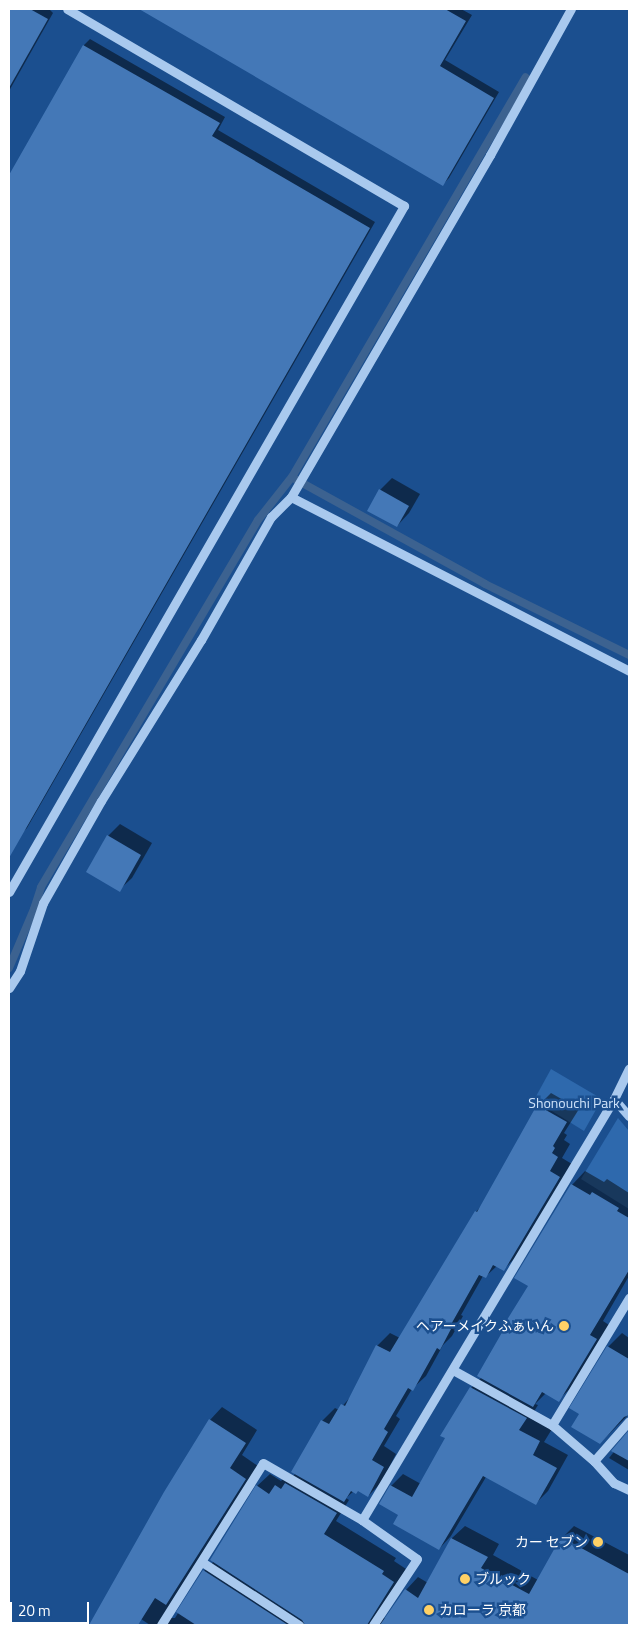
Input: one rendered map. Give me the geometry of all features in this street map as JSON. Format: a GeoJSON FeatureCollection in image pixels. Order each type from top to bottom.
{"type":"FeatureCollection","features":[{"type":"Feature","properties":{"kind":"street"},"geometry":{"type":"LineString","coordinates":[[10,888],[404,206],[67,9]]}},
{"type":"Feature","properties":{"kind":"street"},"geometry":{"type":"LineString","coordinates":[[9,988],[20,970],[43,903],[101,801],[201,640],[272,517],[291,497],[490,155],[571,9]]}},
{"type":"Feature","properties":{"kind":"street"},"geometry":{"type":"LineString","coordinates":[[291,497],[629,672]]}},
{"type":"Feature","properties":{"kind":"street"},"geometry":{"type":"LineString","coordinates":[[362,1520],[614,1098],[629,1068]]}},
{"type":"Feature","properties":{"kind":"street"},"geometry":{"type":"LineString","coordinates":[[614,1098],[629,1116]]}},
{"type":"Feature","properties":{"kind":"street"},"geometry":{"type":"LineString","coordinates":[[552,1425],[629,1298]]}},
{"type":"Feature","properties":{"kind":"street"},"geometry":{"type":"LineString","coordinates":[[453,1370],[552,1425],[594,1461],[614,1483],[629,1490]]}},
{"type":"Feature","properties":{"kind":"street"},"geometry":{"type":"LineString","coordinates":[[594,1461],[629,1421]]}},
{"type":"Feature","properties":{"kind":"street"},"geometry":{"type":"LineString","coordinates":[[161,1625],[263,1463],[362,1520],[417,1559],[373,1625]]}},
{"type":"Feature","properties":{"kind":"street"},"geometry":{"type":"LineString","coordinates":[[202,1562],[299,1625]]}},
{"type":"Feature","properties":{"kind":"green space","name":"Shonouchi Park"},"geometry":{"type":"Polygon","coordinates":[[[551,1069],[602,1099],[584,1131],[534,1100],[551,1069]]]}},
{"type":"Feature","properties":{"kind":"green space","name":"Shonouchi Park"},"geometry":{"type":"Polygon","coordinates":[[[618,1118],[629,1131],[629,1209],[581,1179],[618,1118]]]}},
{"type":"Feature","properties":{"kind":"building"},"geometry":{"type":"Polygon","coordinates":[[[9,9],[30,9],[48,19],[9,88],[9,9]]]}},
{"type":"Feature","properties":{"kind":"building"},"geometry":{"type":"Polygon","coordinates":[[[139,9],[445,9],[466,21],[440,66],[494,98],[443,186],[139,9]]]}},
{"type":"Feature","properties":{"kind":"building"},"geometry":{"type":"Polygon","coordinates":[[[83,45],[220,123],[212,136],[370,228],[9,858],[9,175],[83,45]]]}},
{"type":"Feature","properties":{"kind":"building"},"geometry":{"type":"Polygon","coordinates":[[[379,489],[409,506],[397,527],[367,511],[379,489]]]}},
{"type":"Feature","properties":{"kind":"building"},"geometry":{"type":"Polygon","coordinates":[[[107,835],[141,855],[120,892],[86,872],[107,835]]]}},
{"type":"Feature","properties":{"kind":"building"},"geometry":{"type":"Polygon","coordinates":[[[537,1105],[567,1122],[553,1146],[555,1148],[552,1153],[558,1157],[550,1171],[560,1177],[504,1271],[493,1265],[486,1278],[479,1275],[449,1328],[451,1329],[440,1350],[437,1348],[413,1391],[408,1388],[384,1429],[388,1432],[372,1460],[384,1467],[368,1497],[358,1491],[356,1494],[351,1491],[344,1502],[291,1472],[321,1420],[329,1424],[341,1404],[345,1406],[376,1345],[390,1352],[475,1211],[477,1212],[537,1105]]]}},
{"type":"Feature","properties":{"kind":"building"},"geometry":{"type":"Polygon","coordinates":[[[571,1184],[590,1195],[592,1192],[619,1208],[617,1211],[629,1218],[629,1270],[590,1335],[597,1339],[559,1402],[542,1392],[533,1407],[477,1376],[504,1329],[502,1328],[528,1286],[514,1278],[571,1184]]]}},
{"type":"Feature","properties":{"kind":"building"},"geometry":{"type":"Polygon","coordinates":[[[607,1346],[629,1359],[629,1415],[624,1417],[600,1444],[571,1427],[579,1414],[569,1408],[607,1346]]]}},
{"type":"Feature","properties":{"kind":"building"},"geometry":{"type":"Polygon","coordinates":[[[470,1387],[527,1418],[519,1430],[540,1441],[533,1455],[557,1468],[536,1505],[483,1476],[439,1550],[393,1524],[398,1515],[379,1504],[390,1485],[412,1497],[445,1438],[440,1436],[470,1387]]]}},
{"type":"Feature","properties":{"kind":"building"},"geometry":{"type":"Polygon","coordinates":[[[209,1419],[246,1443],[230,1468],[246,1479],[166,1605],[155,1598],[138,1625],[89,1625],[164,1492],[209,1419]]]}},
{"type":"Feature","properties":{"kind":"building"},"geometry":{"type":"Polygon","coordinates":[[[629,1430],[629,1461],[611,1451],[629,1430]]]}},
{"type":"Feature","properties":{"kind":"building"},"geometry":{"type":"Polygon","coordinates":[[[285,1483],[337,1513],[324,1534],[384,1571],[382,1574],[394,1582],[367,1625],[305,1625],[302,1620],[210,1560],[256,1485],[269,1494],[275,1485],[281,1489],[285,1483]]]}},
{"type":"Feature","properties":{"kind":"building"},"geometry":{"type":"Polygon","coordinates":[[[561,1537],[629,1574],[629,1625],[380,1625],[405,1589],[418,1598],[451,1538],[488,1557],[481,1568],[529,1594],[561,1537]]]}},
{"type":"Feature","properties":{"kind":"building"},"geometry":{"type":"Polygon","coordinates":[[[203,1570],[288,1625],[196,1625],[176,1612],[203,1570]]]}},
{"type":"Feature","properties":{"kind":"waterway"},"geometry":{"type":"LineString","coordinates":[[9,968],[34,909],[41,887],[258,520],[292,477],[526,77]]}},
{"type":"Feature","properties":{"kind":"waterway"},"geometry":{"type":"LineString","coordinates":[[295,479],[485,584],[629,655]]}},
{"type":"Feature","properties":{"kind":"place","name":"ヘアーメイクふぁいん"},"geometry":{"type":"Point","coordinates":[564,1326]}},
{"type":"Feature","properties":{"kind":"place","name":"カー セブン"},"geometry":{"type":"Point","coordinates":[598,1542]}},
{"type":"Feature","properties":{"kind":"place","name":"ブルック"},"geometry":{"type":"Point","coordinates":[465,1579]}},
{"type":"Feature","properties":{"kind":"place","name":"カローラ 京都"},"geometry":{"type":"Point","coordinates":[429,1610]}}]}
